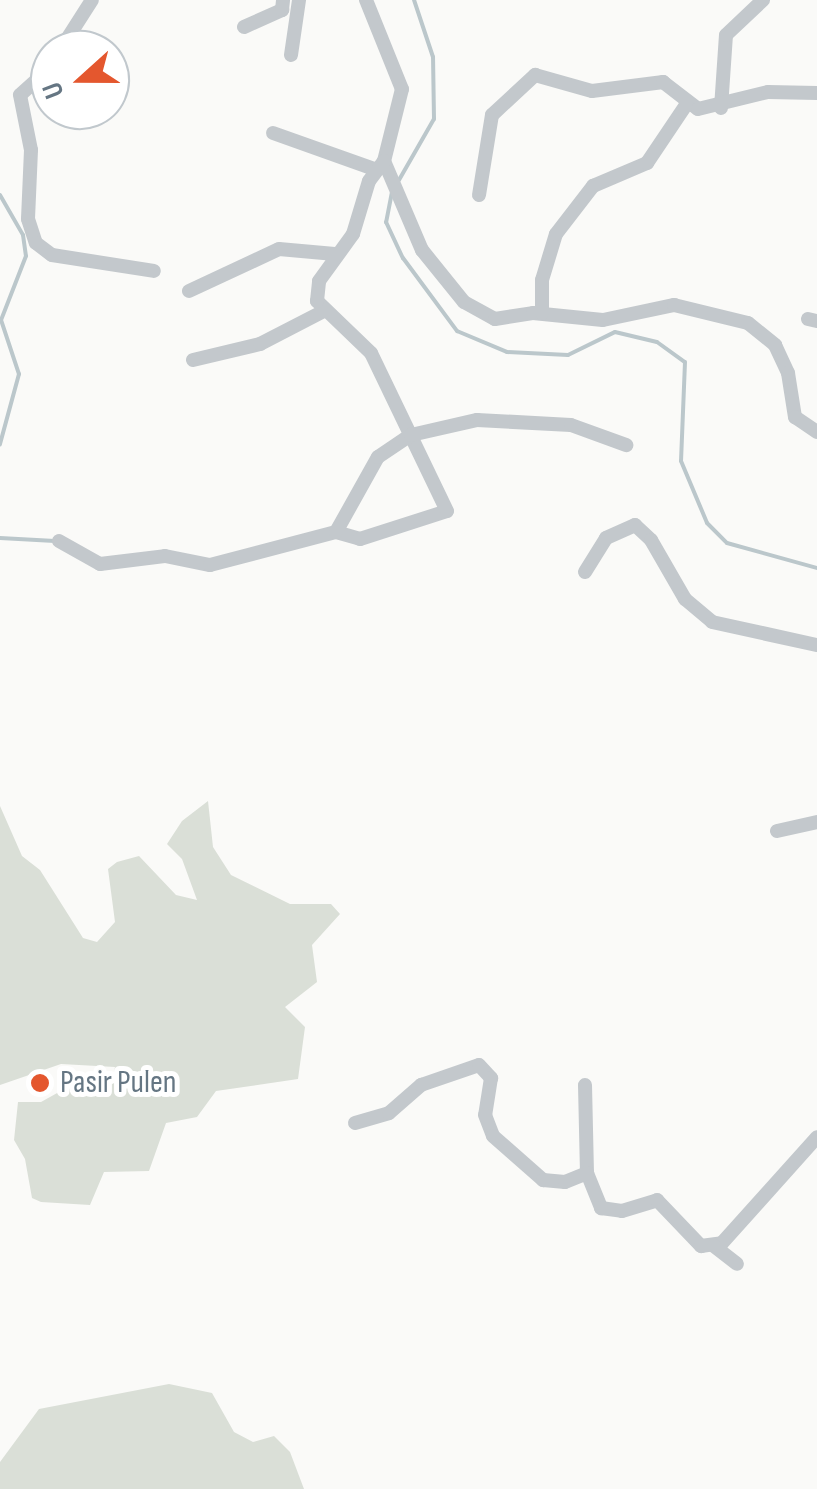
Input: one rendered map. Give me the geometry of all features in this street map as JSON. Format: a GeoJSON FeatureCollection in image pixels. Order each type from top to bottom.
{"type":"FeatureCollection","features":[{"type":"Feature","properties":{"kind":"street"},"geometry":{"type":"LineString","coordinates":[[73,30],[92,0]]}},
{"type":"Feature","properties":{"kind":"street"},"geometry":{"type":"LineString","coordinates":[[244,27],[282,10],[283,0]]}},
{"type":"Feature","properties":{"kind":"street"},"geometry":{"type":"LineString","coordinates":[[291,54],[299,0]]}},
{"type":"Feature","properties":{"kind":"street"},"geometry":{"type":"LineString","coordinates":[[59,541],[100,564],[165,556],[210,565],[336,532],[360,539],[446,514],[371,352],[322,312],[316,292],[335,254],[353,234],[383,167],[402,89],[366,0]]}},
{"type":"Feature","properties":{"kind":"street"},"geometry":{"type":"LineString","coordinates":[[721,108],[726,35],[763,0]]}},
{"type":"Feature","properties":{"kind":"street"},"geometry":{"type":"LineString","coordinates":[[480,195],[492,115],[534,75],[592,91],[663,82],[686,106],[721,108],[768,92],[817,93]]}},
{"type":"Feature","properties":{"kind":"street"},"geometry":{"type":"LineString","coordinates":[[30,86],[20,95],[32,150],[28,219],[36,243],[52,255],[154,271]]}},
{"type":"Feature","properties":{"kind":"street"},"geometry":{"type":"LineString","coordinates":[[542,313],[542,280],[556,234],[593,186],[647,163],[686,106]]}},
{"type":"Feature","properties":{"kind":"street"},"geometry":{"type":"LineString","coordinates":[[273,133],[383,167],[422,250],[464,302],[495,320],[542,313],[602,320],[682,305],[748,323],[780,352],[797,421],[817,432]]}},
{"type":"Feature","properties":{"kind":"street"},"geometry":{"type":"LineString","coordinates":[[189,292],[278,250],[335,254]]}},
{"type":"Feature","properties":{"kind":"street"},"geometry":{"type":"LineString","coordinates":[[192,360],[260,344],[322,312]]}},
{"type":"Feature","properties":{"kind":"street"},"geometry":{"type":"LineString","coordinates":[[336,532],[370,466],[411,435],[477,420],[538,421],[626,445]]}},
{"type":"Feature","properties":{"kind":"street"},"geometry":{"type":"LineString","coordinates":[[585,572],[606,538],[635,525],[651,540],[685,599],[712,622],[817,645]]}},
{"type":"Feature","properties":{"kind":"street"},"geometry":{"type":"LineString","coordinates":[[777,831],[817,822]]}},
{"type":"Feature","properties":{"kind":"street"},"geometry":{"type":"LineString","coordinates":[[355,1123],[389,1114],[421,1084],[479,1065],[491,1078],[486,1114],[493,1136],[543,1180],[565,1182],[588,1173]]}},
{"type":"Feature","properties":{"kind":"street"},"geometry":{"type":"LineString","coordinates":[[586,1085],[588,1173],[606,1212],[657,1200],[678,1216],[697,1244],[714,1246],[738,1264]]}},
{"type":"Feature","properties":{"kind":"street"},"geometry":{"type":"LineString","coordinates":[[714,1246],[817,1137]]}},
{"type":"Feature","properties":{"kind":"shaded area"},"geometry":{"type":"Polygon","coordinates":[[[208,801],[213,847],[231,875],[290,904],[331,904],[340,914],[312,945],[317,982],[285,1007],[305,1027],[298,1079],[216,1091],[197,1117],[166,1123],[149,1171],[104,1172],[90,1205],[41,1202],[32,1198],[25,1159],[14,1140],[18,1102],[41,1102],[68,1087],[113,1077],[115,1067],[61,1064],[0,1085],[0,806],[22,856],[40,870],[83,938],[97,942],[115,922],[108,869],[117,862],[139,856],[176,895],[197,900],[182,859],[167,844],[182,821],[208,801]]]}},
{"type":"Feature","properties":{"kind":"shaded area"},"geometry":{"type":"Polygon","coordinates":[[[169,1384],[212,1393],[234,1432],[253,1442],[274,1436],[290,1452],[304,1489],[0,1489],[0,1462],[39,1409],[169,1384]]]}},
{"type":"Feature","properties":{"kind":"waterway"},"geometry":{"type":"LineString","coordinates":[[399,180],[434,119],[433,57],[414,0]]}},
{"type":"Feature","properties":{"kind":"waterway"},"geometry":{"type":"LineString","coordinates":[[392,192],[386,222],[403,258],[457,331],[507,352],[568,355],[615,332],[657,342],[685,362],[681,461],[707,523],[727,543],[817,568]]}},
{"type":"Feature","properties":{"kind":"waterway"},"geometry":{"type":"LineString","coordinates":[[0,195],[23,235],[26,256],[1,320],[19,374],[0,444]]}},
{"type":"Feature","properties":{"kind":"waterway"},"geometry":{"type":"LineString","coordinates":[[0,538],[55,541]]}},
{"type":"Feature","properties":{"kind":"place","name":"Pasir Pulen"},"geometry":{"type":"Point","coordinates":[40,1083]}}]}
